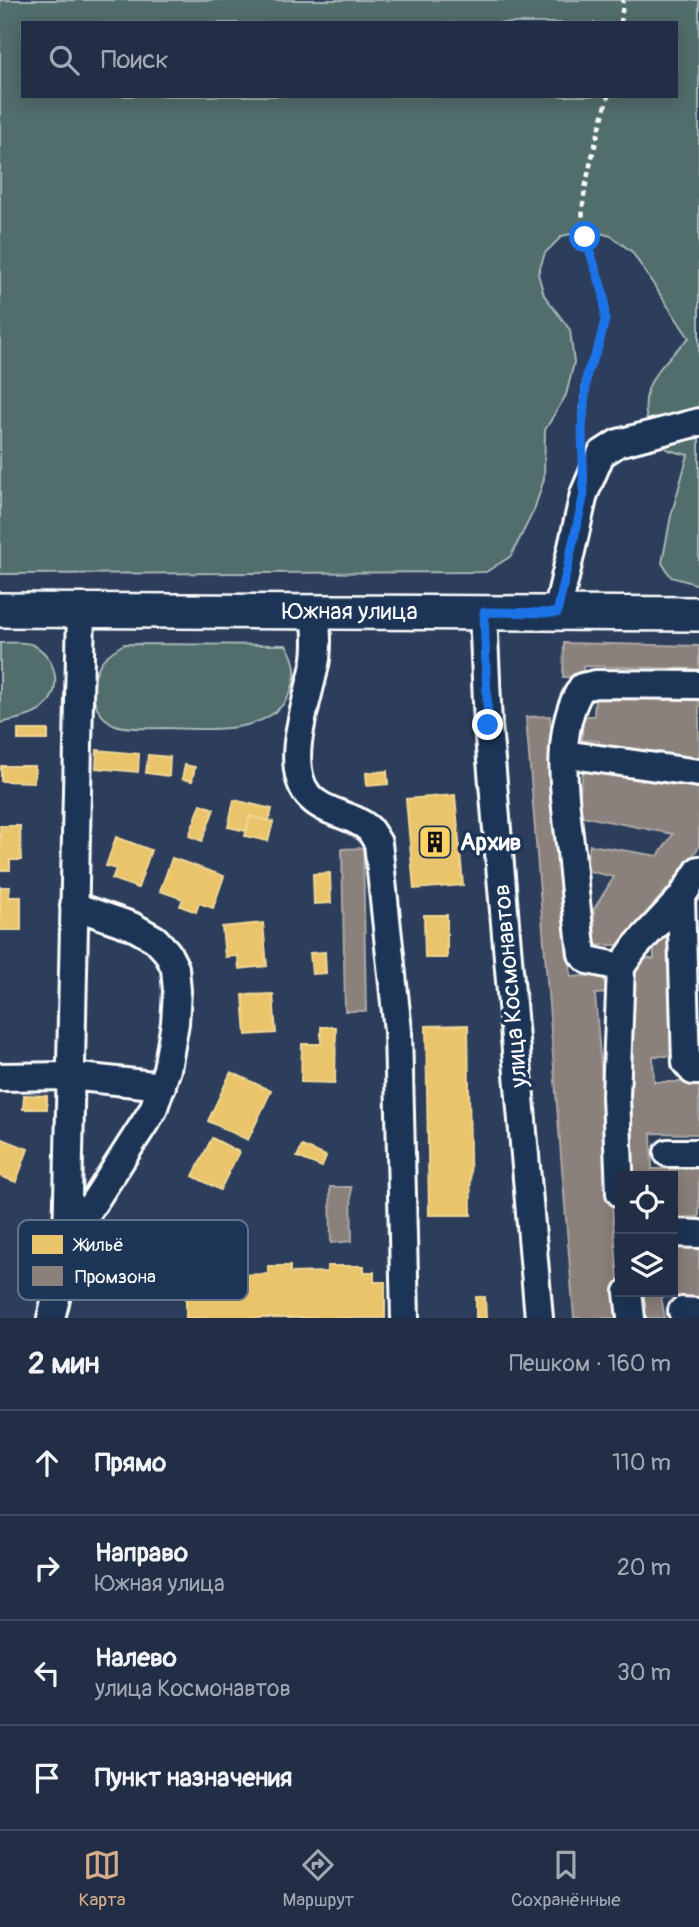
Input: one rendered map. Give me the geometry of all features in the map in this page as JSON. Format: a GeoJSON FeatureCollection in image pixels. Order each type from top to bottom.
{"type":"FeatureCollection","features":[{"type":"Feature","properties":{"kind":"main road","name":"Южная улица"},"geometry":{"type":"LineString","coordinates":[[0,610],[699,614]]}},
{"type":"Feature","properties":{"kind":"street"},"geometry":{"type":"LineString","coordinates":[[557,613],[584,494],[601,454],[618,443],[699,422]]}},
{"type":"Feature","properties":{"kind":"street"},"geometry":{"type":"LineString","coordinates":[[68,1220],[81,610]]}},
{"type":"Feature","properties":{"kind":"street"},"geometry":{"type":"LineString","coordinates":[[315,611],[316,657],[300,735],[297,770],[301,785],[310,797],[324,808],[369,829],[378,842],[398,1031],[405,1318]]}},
{"type":"Feature","properties":{"kind":"street","name":"улица Космонавтов"},"geometry":{"type":"LineString","coordinates":[[484,612],[489,739],[539,1318]]}},
{"type":"Feature","properties":{"kind":"street"},"geometry":{"type":"LineString","coordinates":[[621,967],[589,960],[582,954],[564,787],[564,754],[575,698],[582,687],[596,684],[699,685]]}},
{"type":"Feature","properties":{"kind":"street"},"geometry":{"type":"LineString","coordinates":[[564,754],[699,773]]}},
{"type":"Feature","properties":{"kind":"street"},"geometry":{"type":"LineString","coordinates":[[619,1171],[616,1096],[621,967],[636,946],[681,898],[699,870]]}},
{"type":"Feature","properties":{"kind":"street"},"geometry":{"type":"LineString","coordinates":[[681,898],[686,1063],[693,1071],[699,1071]]}},
{"type":"Feature","properties":{"kind":"street"},"geometry":{"type":"LineString","coordinates":[[74,906],[132,926],[155,939],[167,952],[175,968],[177,991],[175,1023],[162,1086],[145,1123],[82,1220]]}},
{"type":"Feature","properties":{"kind":"street"},"geometry":{"type":"LineString","coordinates":[[0,1077],[71,1076],[162,1086]]}},
{"type":"Feature","properties":{"kind":"street"},"geometry":{"type":"LineString","coordinates":[[668,1153],[699,1153]]}},
{"type":"Feature","properties":{"kind":"street"},"geometry":{"type":"LineString","coordinates":[[678,1234],[699,1234]]}},
{"type":"Feature","properties":{"kind":"street"},"geometry":{"type":"LineString","coordinates":[[629,1297],[631,1318]]}},
{"type":"Feature","properties":{"kind":"street"},"geometry":{"type":"LineString","coordinates":[[51,1318],[56,1300]]}},
{"type":"Feature","properties":{"kind":"path"},"geometry":{"type":"LineString","coordinates":[[621,21],[624,0]]}},
{"type":"Feature","properties":{"kind":"path"},"geometry":{"type":"LineString","coordinates":[[583,442],[587,373],[598,348],[605,320],[604,295],[585,237],[582,217],[585,193],[608,98]]}},
{"type":"Feature","properties":{"kind":"green space"},"geometry":{"type":"Polygon","coordinates":[[[0,0],[699,0],[699,585],[671,577],[662,563],[671,516],[688,455],[667,449],[659,442],[652,434],[646,415],[647,394],[655,375],[689,338],[632,252],[611,236],[589,230],[562,236],[545,253],[538,274],[544,295],[570,330],[574,363],[566,395],[545,430],[544,479],[534,510],[511,556],[486,572],[0,574],[0,0]]]}},
{"type":"Feature","properties":{"kind":"green space"},"geometry":{"type":"Polygon","coordinates":[[[0,643],[26,643],[41,650],[52,666],[55,684],[49,702],[38,712],[0,723],[0,643]]]}},
{"type":"Feature","properties":{"kind":"green space"},"geometry":{"type":"Polygon","coordinates":[[[124,644],[286,645],[294,664],[293,685],[285,702],[273,714],[258,722],[221,729],[118,726],[99,712],[95,702],[94,684],[97,670],[103,660],[124,644]]]}},
{"type":"Feature","properties":{"kind":"building: Жильё"},"geometry":{"type":"Polygon","coordinates":[[[18,730],[48,730],[48,740],[18,740],[18,730]]]}},
{"type":"Feature","properties":{"kind":"building: Жильё"},"geometry":{"type":"Polygon","coordinates":[[[97,750],[139,754],[138,772],[96,768],[97,750]]]}},
{"type":"Feature","properties":{"kind":"building: Жильё"},"geometry":{"type":"Polygon","coordinates":[[[148,755],[170,757],[169,776],[146,773],[148,755]]]}},
{"type":"Feature","properties":{"kind":"building: Жильё"},"geometry":{"type":"Polygon","coordinates":[[[185,765],[195,767],[192,781],[182,779],[185,765]]]}},
{"type":"Feature","properties":{"kind":"building: Жильё"},"geometry":{"type":"Polygon","coordinates":[[[1,766],[35,766],[34,782],[1,781],[1,766]]]}},
{"type":"Feature","properties":{"kind":"building: Жильё"},"geometry":{"type":"Polygon","coordinates":[[[387,771],[388,784],[367,786],[366,773],[387,771]]]}},
{"type":"Feature","properties":{"kind":"building: Жильё","name":"Архив"},"geometry":{"type":"Polygon","coordinates":[[[455,795],[463,885],[414,889],[406,799],[455,795]]]}},
{"type":"Feature","properties":{"kind":"building: Жильё"},"geometry":{"type":"Polygon","coordinates":[[[234,800],[272,809],[269,821],[250,816],[246,831],[228,827],[234,800]]]}},
{"type":"Feature","properties":{"kind":"building: Жильё"},"geometry":{"type":"Polygon","coordinates":[[[201,804],[214,809],[202,841],[189,836],[201,804]]]}},
{"type":"Feature","properties":{"kind":"building: Жильё"},"geometry":{"type":"Polygon","coordinates":[[[250,816],[273,822],[268,841],[245,836],[250,816]]]}},
{"type":"Feature","properties":{"kind":"building: Жильё"},"geometry":{"type":"Polygon","coordinates":[[[0,826],[20,826],[21,860],[10,860],[10,870],[0,870],[0,826]]]}},
{"type":"Feature","properties":{"kind":"building: Жильё"},"geometry":{"type":"Polygon","coordinates":[[[116,837],[151,850],[138,888],[112,879],[116,869],[106,866],[116,837]]]}},
{"type":"Feature","properties":{"kind":"building: Жильё"},"geometry":{"type":"Polygon","coordinates":[[[172,858],[224,876],[213,908],[199,903],[196,912],[180,906],[183,899],[160,891],[172,858]]]}},
{"type":"Feature","properties":{"kind":"building: Жильё"},"geometry":{"type":"Polygon","coordinates":[[[330,873],[331,903],[314,904],[313,874],[330,873]]]}},
{"type":"Feature","properties":{"kind":"building: Жильё"},"geometry":{"type":"Polygon","coordinates":[[[0,887],[10,887],[9,897],[21,897],[21,930],[0,930],[0,887]]]}},
{"type":"Feature","properties":{"kind":"building: Жильё"},"geometry":{"type":"Polygon","coordinates":[[[424,915],[447,915],[447,958],[425,958],[424,915]]]}},
{"type":"Feature","properties":{"kind":"building: Жильё"},"geometry":{"type":"Polygon","coordinates":[[[263,923],[267,966],[239,969],[238,956],[225,957],[222,927],[263,923]]]}},
{"type":"Feature","properties":{"kind":"building: Жильё"},"geometry":{"type":"Polygon","coordinates":[[[325,952],[326,973],[312,974],[310,953],[325,952]]]}},
{"type":"Feature","properties":{"kind":"building: Жильё"},"geometry":{"type":"Polygon","coordinates":[[[273,994],[276,1033],[246,1035],[243,995],[273,994]]]}},
{"type":"Feature","properties":{"kind":"building: Жильё"},"geometry":{"type":"Polygon","coordinates":[[[468,1025],[471,1215],[429,1215],[426,1026],[468,1025]]]}},
{"type":"Feature","properties":{"kind":"building: Жильё"},"geometry":{"type":"Polygon","coordinates":[[[321,1027],[336,1027],[335,1083],[301,1082],[302,1044],[321,1044],[321,1027]]]}},
{"type":"Feature","properties":{"kind":"building: Жильё"},"geometry":{"type":"Polygon","coordinates":[[[231,1072],[271,1091],[248,1140],[208,1121],[231,1072]]]}},
{"type":"Feature","properties":{"kind":"building: Жильё"},"geometry":{"type":"Polygon","coordinates":[[[24,1095],[47,1096],[47,1109],[23,1109],[24,1095]]]}},
{"type":"Feature","properties":{"kind":"building: Жильё"},"geometry":{"type":"Polygon","coordinates":[[[0,1138],[28,1149],[16,1182],[0,1176],[0,1138]]]}},
{"type":"Feature","properties":{"kind":"building: Жильё"},"geometry":{"type":"Polygon","coordinates":[[[212,1138],[239,1152],[220,1190],[193,1176],[212,1138]]]}},
{"type":"Feature","properties":{"kind":"building: Жильё"},"geometry":{"type":"Polygon","coordinates":[[[302,1146],[326,1156],[322,1167],[297,1157],[302,1146]]]}},
{"type":"Feature","properties":{"kind":"building: Жильё"},"geometry":{"type":"Polygon","coordinates":[[[268,1266],[290,1266],[290,1273],[327,1272],[327,1266],[364,1266],[364,1272],[374,1272],[374,1282],[385,1282],[385,1318],[186,1318],[186,1300],[248,1300],[248,1275],[268,1274],[268,1266]]]}},
{"type":"Feature","properties":{"kind":"building: Жильё"},"geometry":{"type":"Polygon","coordinates":[[[476,1297],[485,1297],[486,1318],[476,1318],[476,1297]]]}},
{"type":"Feature","properties":{"kind":"building: Промзона"},"geometry":{"type":"Polygon","coordinates":[[[564,643],[699,646],[699,669],[583,666],[583,677],[563,677],[564,643]]]}},
{"type":"Feature","properties":{"kind":"building: Промзона"},"geometry":{"type":"Polygon","coordinates":[[[595,697],[699,699],[699,759],[599,748],[599,741],[582,740],[583,716],[594,716],[595,697]]]}},
{"type":"Feature","properties":{"kind":"building: Промзона"},"geometry":{"type":"Polygon","coordinates":[[[550,716],[571,977],[609,974],[610,993],[595,994],[615,1243],[615,1297],[619,1297],[621,1318],[574,1318],[526,717],[550,716]]]}},
{"type":"Feature","properties":{"kind":"building: Промзона"},"geometry":{"type":"Polygon","coordinates":[[[584,767],[699,788],[699,847],[619,945],[595,945],[594,909],[614,877],[585,870],[590,845],[658,856],[673,834],[576,815],[584,767]]]}},
{"type":"Feature","properties":{"kind":"building: Промзона"},"geometry":{"type":"Polygon","coordinates":[[[363,848],[366,1011],[345,1011],[342,849],[363,848]]]}},
{"type":"Feature","properties":{"kind":"building: Промзона"},"geometry":{"type":"Polygon","coordinates":[[[654,937],[672,937],[673,1056],[653,1056],[654,1082],[699,1082],[699,1134],[651,1133],[652,1169],[699,1169],[699,1217],[678,1217],[678,1171],[630,1171],[627,1117],[630,971],[638,958],[654,959],[654,937]]]}},
{"type":"Feature","properties":{"kind":"building: Промзона"},"geometry":{"type":"Polygon","coordinates":[[[330,1187],[351,1187],[352,1241],[331,1243],[330,1187]]]}},
{"type":"Feature","properties":{"kind":"building: Промзона"},"geometry":{"type":"Polygon","coordinates":[[[678,1247],[699,1248],[699,1297],[678,1297],[678,1247]]]}},
{"type":"Feature","properties":{"kind":"building: Промзона"},"geometry":{"type":"Polygon","coordinates":[[[640,1297],[661,1297],[665,1318],[643,1318],[640,1297]]]}},
{"type":"Feature","properties":{"kind":"place","name":"Архив"},"geometry":{"type":"Point","coordinates":[435,842]}},
{"type":"Feature","properties":{"kind":"route"},"geometry":{"type":"LineString","coordinates":[[488,725],[484,612],[557,613],[584,494],[584,396],[587,373],[598,348],[605,320],[604,295],[585,237]]}}]}
